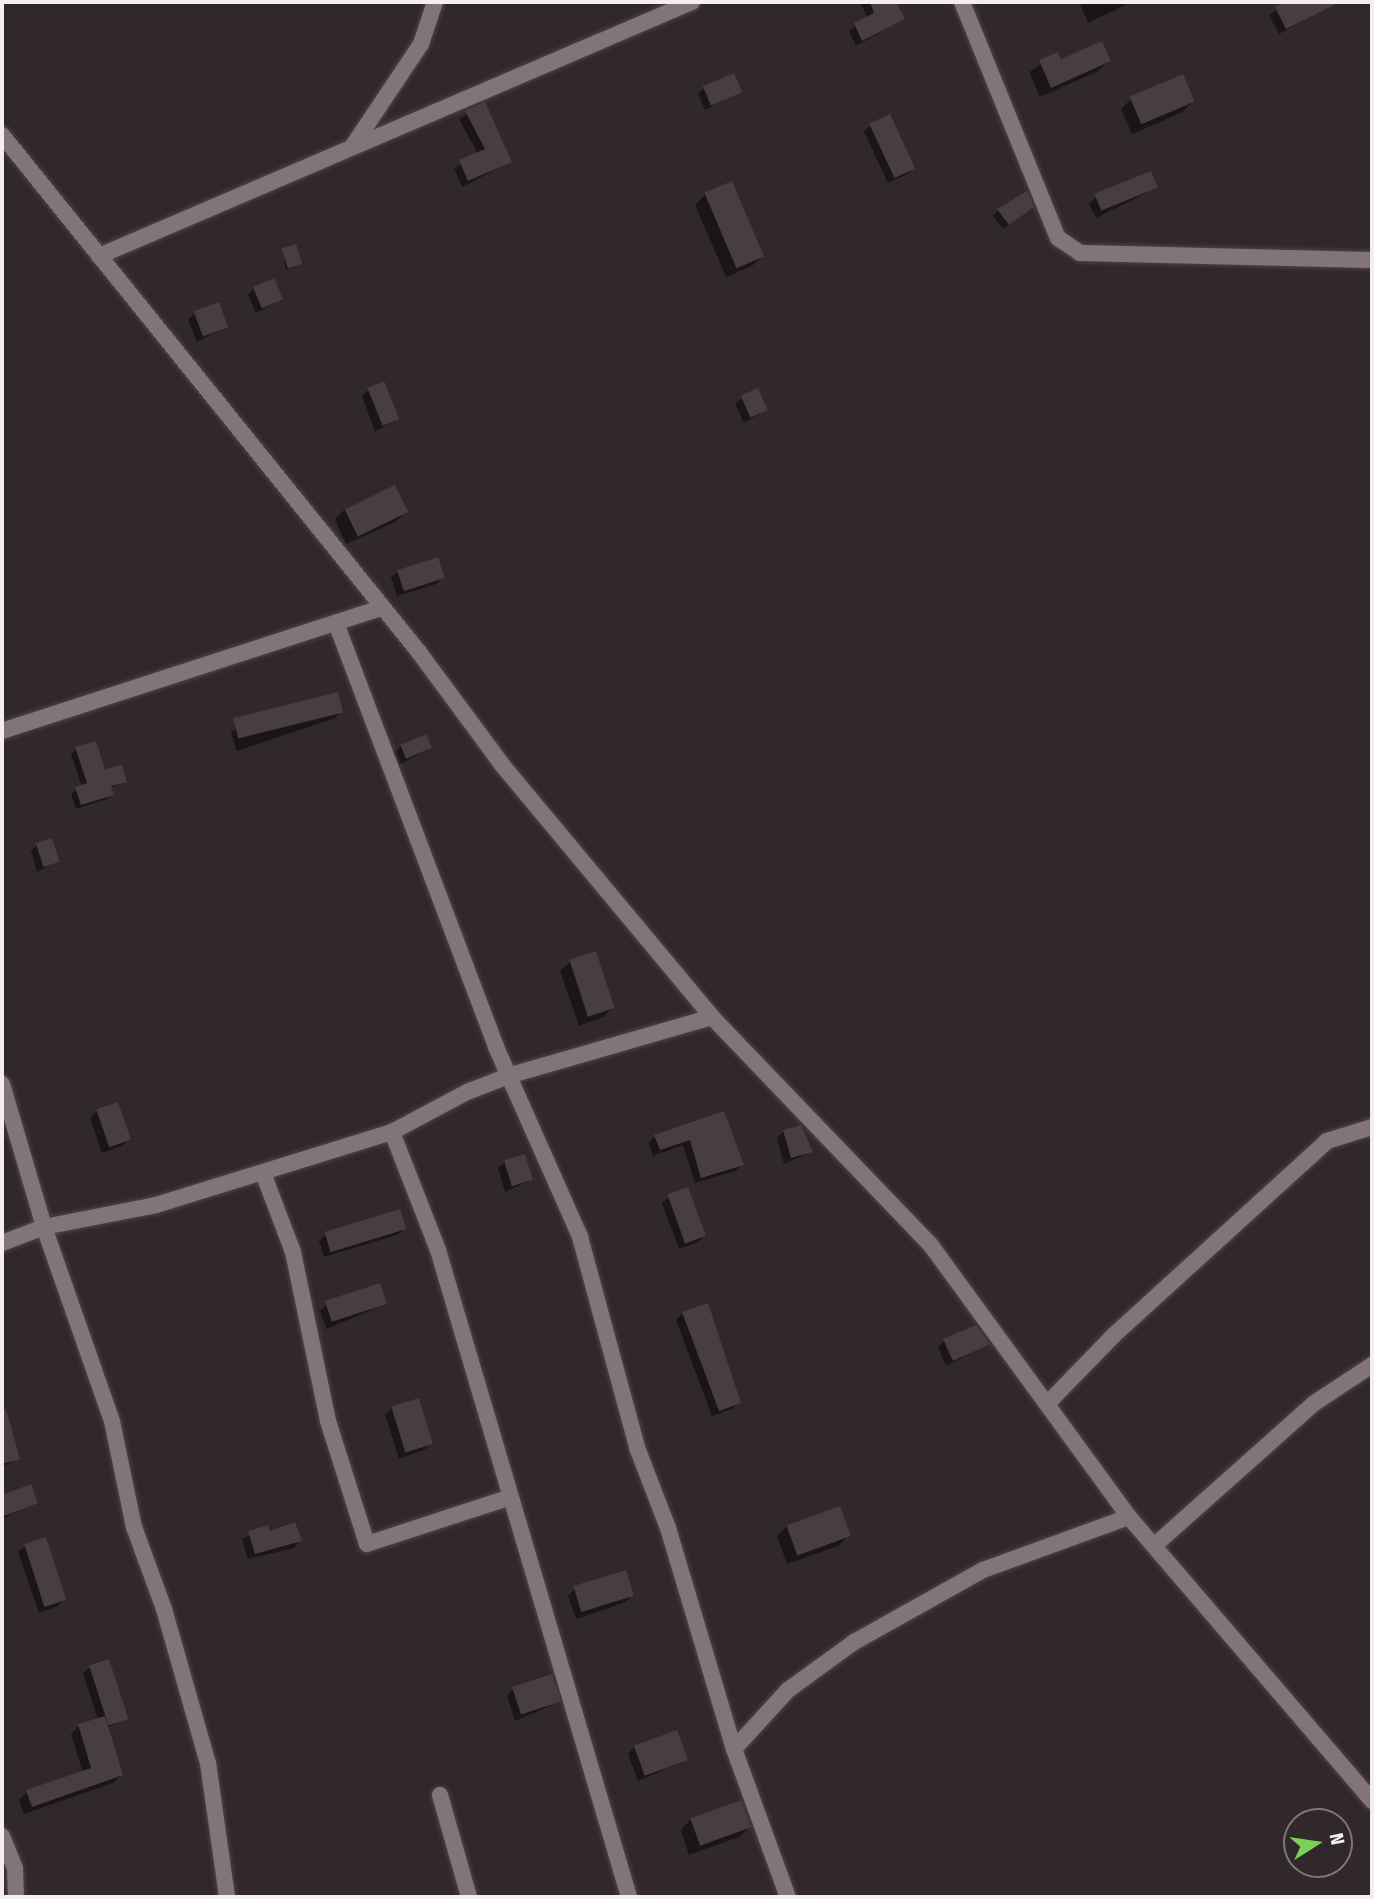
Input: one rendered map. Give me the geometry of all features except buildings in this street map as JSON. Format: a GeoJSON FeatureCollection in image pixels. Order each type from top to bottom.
{"type":"FeatureCollection","features":[{"type":"Feature","properties":{"kind":"street"},"geometry":{"type":"LineString","coordinates":[[351,148],[421,44],[435,2]]}},
{"type":"Feature","properties":{"kind":"street"},"geometry":{"type":"LineString","coordinates":[[99,256],[692,2]]}},
{"type":"Feature","properties":{"kind":"street"},"geometry":{"type":"LineString","coordinates":[[962,2],[1058,238],[1080,253],[1372,260]]}},
{"type":"Feature","properties":{"kind":"street"},"geometry":{"type":"LineString","coordinates":[[2,135],[381,608],[503,766],[712,1017],[930,1244],[1129,1517],[1372,1801]]}},
{"type":"Feature","properties":{"kind":"street"},"geometry":{"type":"LineString","coordinates":[[2,731],[381,608]]}},
{"type":"Feature","properties":{"kind":"street"},"geometry":{"type":"LineString","coordinates":[[336,623],[510,1075],[580,1237],[638,1450],[668,1528],[734,1749],[788,1897]]}},
{"type":"Feature","properties":{"kind":"street"},"geometry":{"type":"LineString","coordinates":[[2,1243],[44,1227],[156,1205],[392,1132],[467,1092],[510,1075],[712,1017]]}},
{"type":"Feature","properties":{"kind":"street"},"geometry":{"type":"LineString","coordinates":[[2,1084],[44,1227],[112,1421],[134,1527],[164,1609],[208,1763],[227,1897]]}},
{"type":"Feature","properties":{"kind":"street"},"geometry":{"type":"LineString","coordinates":[[1048,1404],[1114,1335],[1326,1141],[1372,1127]]}},
{"type":"Feature","properties":{"kind":"street"},"geometry":{"type":"LineString","coordinates":[[392,1132],[438,1250],[629,1897]]}},
{"type":"Feature","properties":{"kind":"street"},"geometry":{"type":"LineString","coordinates":[[263,1173],[293,1252],[328,1421],[368,1545],[511,1496]]}},
{"type":"Feature","properties":{"kind":"street"},"geometry":{"type":"LineString","coordinates":[[1155,1545],[1313,1404],[1372,1365]]}},
{"type":"Feature","properties":{"kind":"street"},"geometry":{"type":"LineString","coordinates":[[734,1749],[788,1690],[854,1643],[983,1570],[1129,1517]]}},
{"type":"Feature","properties":{"kind":"street"},"geometry":{"type":"LineString","coordinates":[[440,1795],[470,1897]]}},
{"type":"Feature","properties":{"kind":"street"},"geometry":{"type":"LineString","coordinates":[[2,1836],[15,1869],[16,1897]]}}]}
